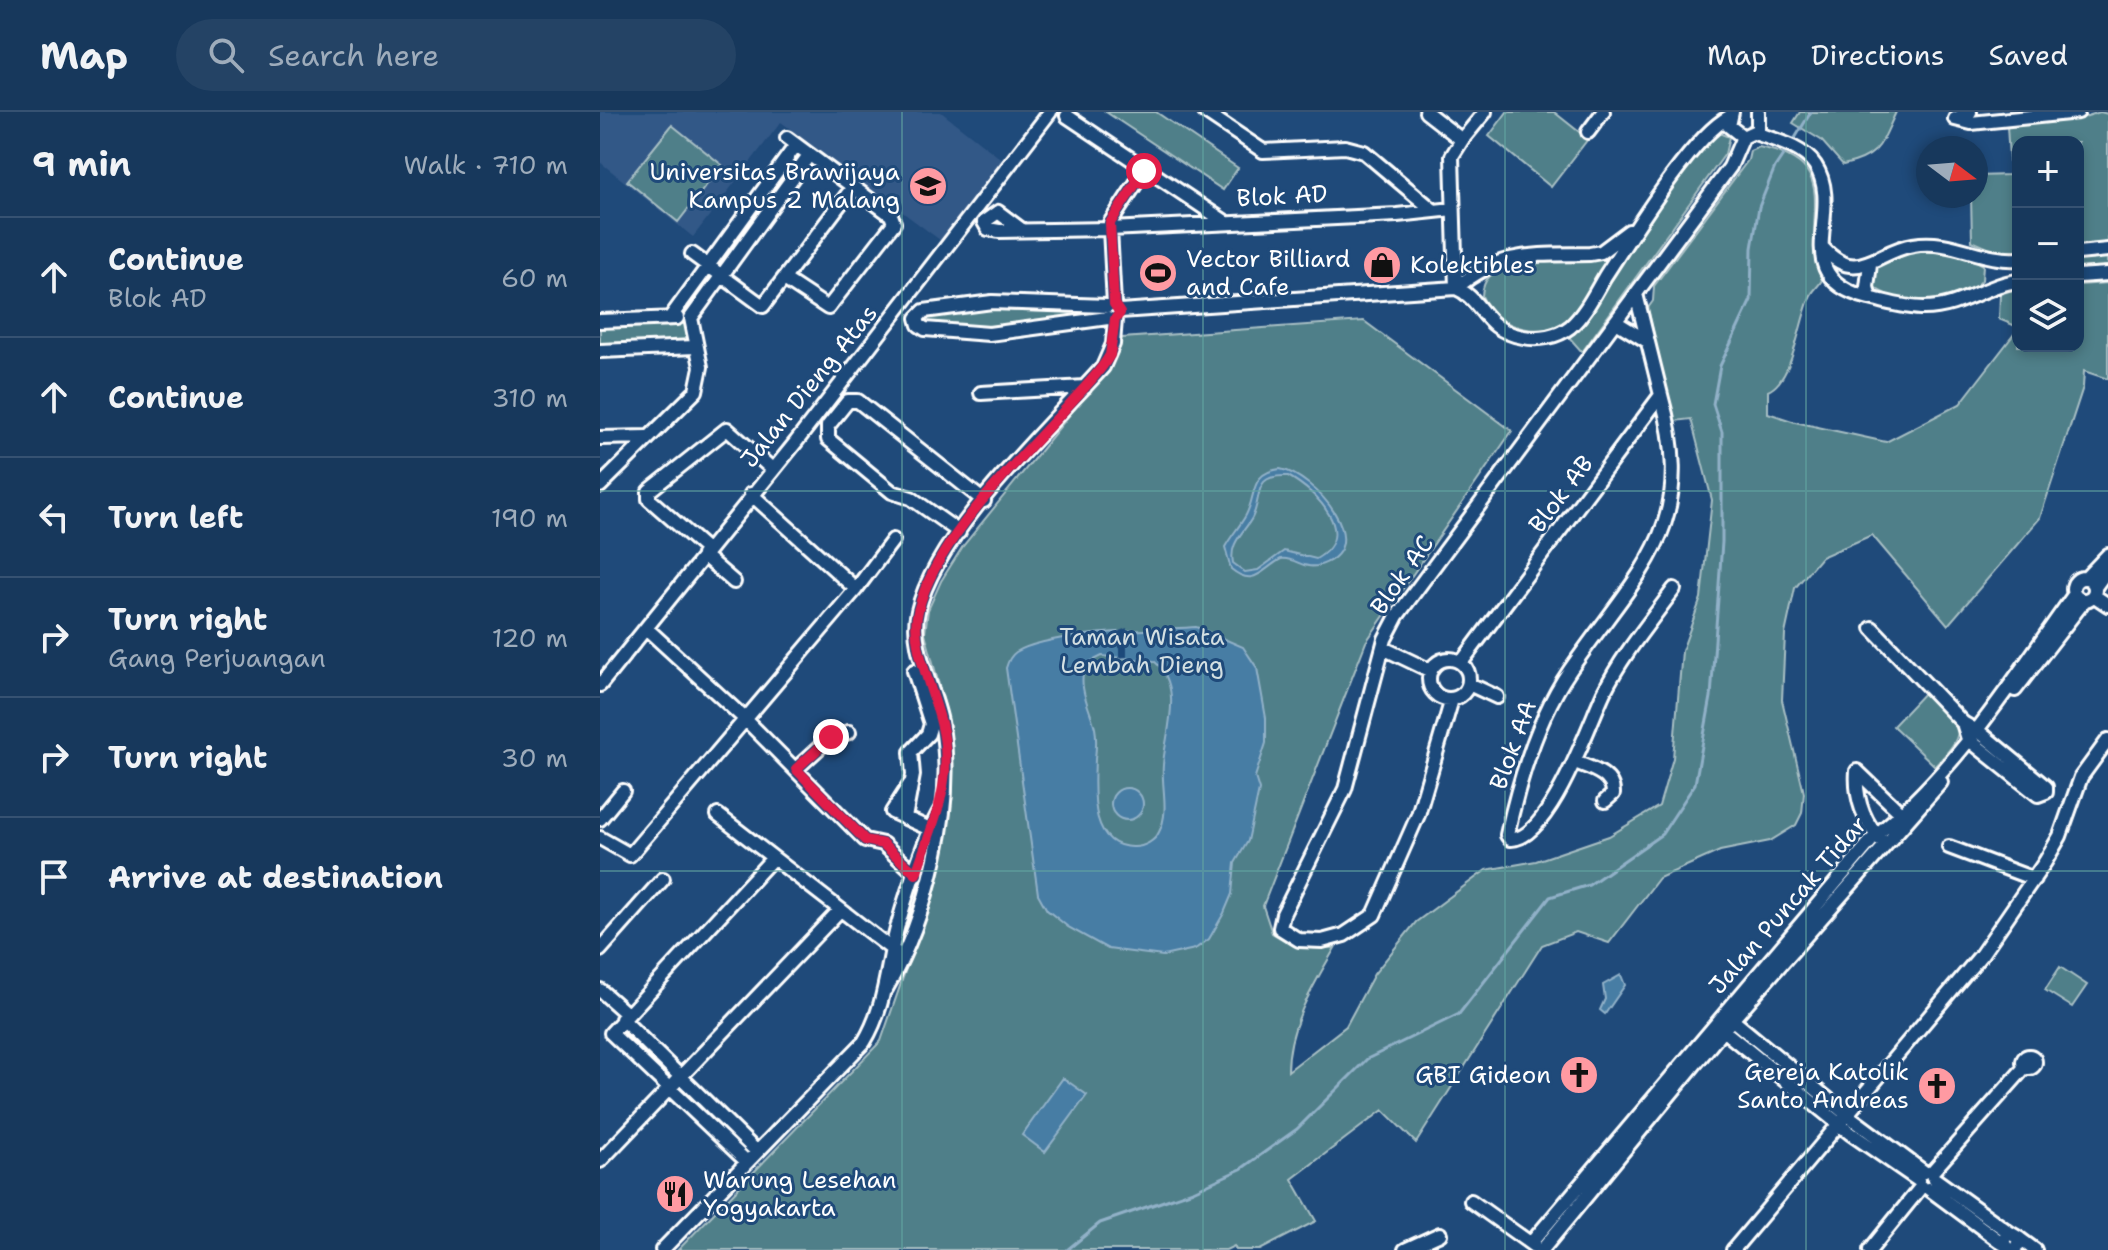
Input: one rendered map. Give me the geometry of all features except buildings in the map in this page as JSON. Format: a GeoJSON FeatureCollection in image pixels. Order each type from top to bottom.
{"type":"FeatureCollection","features":[{"type":"Feature","properties":{"kind":"street","name":"Jalan Dieng Atas"},"geometry":{"type":"LineString","coordinates":[[600,685],[1050,112]]}},
{"type":"Feature","properties":{"kind":"street"},"geometry":{"type":"LineString","coordinates":[[1205,112],[1263,151],[1345,147],[1364,152],[1434,211]]}},
{"type":"Feature","properties":{"kind":"street"},"geometry":{"type":"LineString","coordinates":[[1426,112],[1462,140]]}},
{"type":"Feature","properties":{"kind":"street"},"geometry":{"type":"LineString","coordinates":[[1456,288],[1452,156],[1485,112]]}},
{"type":"Feature","properties":{"kind":"street"},"geometry":{"type":"LineString","coordinates":[[1588,132],[1603,112]]}},
{"type":"Feature","properties":{"kind":"street","name":"Blok AC"},"geometry":{"type":"LineString","coordinates":[[1452,699],[1428,785],[1388,888],[1374,915],[1356,929],[1322,941],[1307,941],[1283,932],[1280,922],[1345,789],[1383,648],[1397,616],[1730,167],[1761,121],[1758,112]]}},
{"type":"Feature","properties":{"kind":"street"},"geometry":{"type":"LineString","coordinates":[[1970,112],[1955,119],[1971,123],[2078,112]]}},
{"type":"Feature","properties":{"kind":"street"},"geometry":{"type":"LineString","coordinates":[[1731,114],[1731,130],[1784,144],[1808,157],[1819,172],[1825,269],[1841,287],[1870,298],[1932,307],[1979,296],[2012,281]]}},
{"type":"Feature","properties":{"kind":"street"},"geometry":{"type":"LineString","coordinates":[[1113,312],[982,302],[924,311],[917,318],[919,325],[925,329],[982,334],[1113,312],[1456,288],[1466,293],[1493,325],[1521,337],[1547,337],[1576,321],[1639,222],[1708,133],[1731,114]]}},
{"type":"Feature","properties":{"kind":"street","name":"Blok AD"},"geometry":{"type":"LineString","coordinates":[[1067,116],[1144,171],[1224,221]]}},
{"type":"Feature","properties":{"kind":"street"},"geometry":{"type":"LineString","coordinates":[[670,318],[792,142],[894,219],[884,239],[828,308],[784,279]]}},
{"type":"Feature","properties":{"kind":"street"},"geometry":{"type":"LineString","coordinates":[[600,486],[696,391],[701,374],[691,318],[809,155]]}},
{"type":"Feature","properties":{"kind":"street"},"geometry":{"type":"LineString","coordinates":[[898,954],[916,874],[941,809],[945,744],[937,701],[914,632],[926,586],[959,532],[1110,355],[1113,312],[1110,223],[1144,171]]}},
{"type":"Feature","properties":{"kind":"street"},"geometry":{"type":"LineString","coordinates":[[692,254],[763,306],[853,187]]}},
{"type":"Feature","properties":{"kind":"street","name":"Blok AD"},"geometry":{"type":"LineString","coordinates":[[1022,230],[1111,235],[1224,221],[1453,209]]}},
{"type":"Feature","properties":{"kind":"street"},"geometry":{"type":"LineString","coordinates":[[1456,288],[1474,273],[1512,257],[1601,252],[1639,222]]}},
{"type":"Feature","properties":{"kind":"street"},"geometry":{"type":"LineString","coordinates":[[1823,248],[1842,265],[1870,264],[1903,247],[1932,243],[1960,246],[1993,259],[2012,259]]}},
{"type":"Feature","properties":{"kind":"street"},"geometry":{"type":"LineString","coordinates":[[2084,252],[2108,250]]}},
{"type":"Feature","properties":{"kind":"street"},"geometry":{"type":"LineString","coordinates":[[1601,252],[1614,262]]}},
{"type":"Feature","properties":{"kind":"street"},"geometry":{"type":"LineString","coordinates":[[1870,264],[1867,287],[1870,298]]}},
{"type":"Feature","properties":{"kind":"street"},"geometry":{"type":"LineString","coordinates":[[2084,276],[2108,274]]}},
{"type":"Feature","properties":{"kind":"street"},"geometry":{"type":"LineString","coordinates":[[1636,294],[1661,395]]}},
{"type":"Feature","properties":{"kind":"street"},"geometry":{"type":"LineString","coordinates":[[600,321],[691,318]]}},
{"type":"Feature","properties":{"kind":"street"},"geometry":{"type":"LineString","coordinates":[[1616,322],[1647,341]]}},
{"type":"Feature","properties":{"kind":"street"},"geometry":{"type":"LineString","coordinates":[[600,351],[695,347]]}},
{"type":"Feature","properties":{"kind":"street"},"geometry":{"type":"LineString","coordinates":[[981,393],[1085,387]]}},
{"type":"Feature","properties":{"kind":"street","name":"Blok AB"},"geometry":{"type":"LineString","coordinates":[[1461,663],[1661,395]]}},
{"type":"Feature","properties":{"kind":"street","name":"Blok AA"},"geometry":{"type":"LineString","coordinates":[[1661,395],[1670,426],[1674,476],[1672,503],[1664,530],[1643,571],[1555,695],[1518,791],[1507,835],[1510,839],[1522,836],[1547,809],[1575,762],[1604,692],[1674,589]]}},
{"type":"Feature","properties":{"kind":"street"},"geometry":{"type":"LineString","coordinates":[[959,532],[911,498],[892,492],[828,439],[828,426],[848,401],[858,401],[984,501]]}},
{"type":"Feature","properties":{"kind":"street"},"geometry":{"type":"LineString","coordinates":[[734,582],[649,499],[650,490],[727,429],[772,469]]}},
{"type":"Feature","properties":{"kind":"street"},"geometry":{"type":"LineString","coordinates":[[600,438],[647,437]]}},
{"type":"Feature","properties":{"kind":"street"},"geometry":{"type":"LineString","coordinates":[[751,494],[856,589]]}},
{"type":"Feature","properties":{"kind":"street"},"geometry":{"type":"LineString","coordinates":[[600,838],[630,855],[856,589],[893,540]]}},
{"type":"Feature","properties":{"kind":"street","name":"Jalan Puncak Tidar"},"geometry":{"type":"LineString","coordinates":[[1538,1248],[1718,1027],[1881,839],[1906,818],[1975,737],[2086,591],[2108,555]]}},
{"type":"Feature","properties":{"kind":"street","name":"Jalan Puncak Tidar"},"geometry":{"type":"LineString","coordinates":[[2086,591],[2108,569]]}},
{"type":"Feature","properties":{"kind":"street"},"geometry":{"type":"LineString","coordinates":[[2086,591],[2108,605]]}},
{"type":"Feature","properties":{"kind":"street"},"geometry":{"type":"LineString","coordinates":[[1872,628],[1975,737],[2038,795],[2046,792],[2046,787],[1975,737]]}},
{"type":"Feature","properties":{"kind":"street"},"geometry":{"type":"LineString","coordinates":[[647,629],[745,719],[865,840],[883,844],[916,874]]}},
{"type":"Feature","properties":{"kind":"street"},"geometry":{"type":"LineString","coordinates":[[1383,648],[1431,671]]}},
{"type":"Feature","properties":{"kind":"street"},"geometry":{"type":"LineString","coordinates":[[1443,660],[1461,663],[1467,671],[1469,684],[1463,693],[1452,699],[1434,692],[1430,682],[1431,671],[1443,660]]}},
{"type":"Feature","properties":{"kind":"street"},"geometry":{"type":"LineString","coordinates":[[914,671],[931,724],[928,734],[912,749],[912,782],[905,816],[935,826]]}},
{"type":"Feature","properties":{"kind":"street"},"geometry":{"type":"LineString","coordinates":[[1469,684],[1497,697]]}},
{"type":"Feature","properties":{"kind":"street"},"geometry":{"type":"LineString","coordinates":[[796,769],[831,737],[849,732]]}},
{"type":"Feature","properties":{"kind":"street"},"geometry":{"type":"LineString","coordinates":[[1733,1250],[1981,955],[2060,836],[2081,777],[2108,740]]}},
{"type":"Feature","properties":{"kind":"street"},"geometry":{"type":"LineString","coordinates":[[1575,762],[1597,771],[1611,783],[1613,794],[1605,801]]}},
{"type":"Feature","properties":{"kind":"street"},"geometry":{"type":"LineString","coordinates":[[1881,839],[1860,803],[1857,771],[1906,818]]}},
{"type":"Feature","properties":{"kind":"street"},"geometry":{"type":"LineString","coordinates":[[600,819],[623,791]]}},
{"type":"Feature","properties":{"kind":"street"},"geometry":{"type":"LineString","coordinates":[[718,815],[898,954]]}},
{"type":"Feature","properties":{"kind":"street"},"geometry":{"type":"LineString","coordinates":[[662,1250],[864,1042],[898,954],[935,826]]}},
{"type":"Feature","properties":{"kind":"street"},"geometry":{"type":"LineString","coordinates":[[1949,847],[2034,879]]}},
{"type":"Feature","properties":{"kind":"street"},"geometry":{"type":"LineString","coordinates":[[747,1162],[613,1035],[613,1030],[772,859]]}},
{"type":"Feature","properties":{"kind":"street"},"geometry":{"type":"LineString","coordinates":[[600,950],[663,879]]}},
{"type":"Feature","properties":{"kind":"street"},"geometry":{"type":"LineString","coordinates":[[600,1161],[840,910]]}},
{"type":"Feature","properties":{"kind":"street"},"geometry":{"type":"LineString","coordinates":[[600,990],[757,1152]]}},
{"type":"Feature","properties":{"kind":"street"},"geometry":{"type":"LineString","coordinates":[[1728,1016],[1842,1118]]}},
{"type":"Feature","properties":{"kind":"street"},"geometry":{"type":"LineString","coordinates":[[1718,1027],[2011,1246],[2035,1250]]}},
{"type":"Feature","properties":{"kind":"street"},"geometry":{"type":"LineString","coordinates":[[1870,1250],[2033,1057]]}},
{"type":"Feature","properties":{"kind":"street"},"geometry":{"type":"LineString","coordinates":[[1471,1201],[1538,1248]]}},
{"type":"Feature","properties":{"kind":"street"},"geometry":{"type":"LineString","coordinates":[[1405,1250],[1440,1234]]}},
{"type":"Feature","properties":{"kind":"shaded area","name":"Universitas Brawijaya Kampus 2 Malang"},"geometry":{"type":"Polygon","coordinates":[[[600,112],[941,112],[1005,162],[944,243],[781,122],[693,237],[600,162],[600,112]]]}},
{"type":"Feature","properties":{"kind":"shaded area"},"geometry":{"type":"Polygon","coordinates":[[[1280,469],[1294,474],[1323,498],[1342,529],[1343,545],[1335,557],[1317,566],[1281,559],[1257,575],[1246,577],[1231,569],[1225,547],[1246,515],[1259,480],[1270,471],[1280,469]],[[1276,476],[1263,483],[1252,518],[1233,550],[1233,563],[1245,572],[1258,570],[1284,551],[1316,559],[1328,549],[1334,538],[1334,526],[1329,514],[1288,476],[1276,476]]]}},
{"type":"Feature","properties":{"kind":"shaded area"},"geometry":{"type":"Polygon","coordinates":[[[1196,627],[1243,647],[1257,668],[1266,718],[1266,743],[1255,777],[1259,790],[1248,841],[1235,863],[1232,894],[1209,939],[1195,949],[1163,956],[1108,949],[1068,927],[1047,910],[1038,894],[1006,668],[1016,652],[1052,640],[1196,627]],[[1102,656],[1086,664],[1083,672],[1083,688],[1096,732],[1094,785],[1097,814],[1108,838],[1119,845],[1145,845],[1159,832],[1164,816],[1163,765],[1171,697],[1169,684],[1154,661],[1102,656]]]}},
{"type":"Feature","properties":{"kind":"shaded area"},"geometry":{"type":"Polygon","coordinates":[[[1127,788],[1138,793],[1143,804],[1138,815],[1127,820],[1116,815],[1111,804],[1116,793],[1127,788]]]}},
{"type":"Feature","properties":{"kind":"shaded area"},"geometry":{"type":"Polygon","coordinates":[[[1621,975],[1625,985],[1605,1014],[1600,1010],[1605,999],[1603,985],[1621,975]]]}},
{"type":"Feature","properties":{"kind":"shaded area"},"geometry":{"type":"Polygon","coordinates":[[[1063,1078],[1087,1095],[1045,1152],[1022,1135],[1063,1078]]]}},
{"type":"Feature","properties":{"kind":"green space"},"geometry":{"type":"Polygon","coordinates":[[[1106,112],[1156,112],[1238,168],[1223,190],[1106,112]]]}},
{"type":"Feature","properties":{"kind":"green space"},"geometry":{"type":"Polygon","coordinates":[[[1507,112],[1554,112],[1588,139],[1551,187],[1489,136],[1507,112]]]}},
{"type":"Feature","properties":{"kind":"green space"},"geometry":{"type":"Polygon","coordinates":[[[1800,112],[1896,112],[1878,148],[1865,158],[1843,165],[1821,140],[1793,123],[1800,112]]]}},
{"type":"Feature","properties":{"kind":"green space"},"geometry":{"type":"Polygon","coordinates":[[[2100,112],[2108,114],[2108,243],[2084,245],[2084,136],[2012,136],[2012,251],[1997,252],[1972,241],[1971,208],[1988,208],[1988,176],[2010,175],[2007,126],[2081,118],[2100,112]]]}},
{"type":"Feature","properties":{"kind":"green space"},"geometry":{"type":"Polygon","coordinates":[[[672,125],[722,165],[678,222],[627,181],[672,125]]]}},
{"type":"Feature","properties":{"kind":"green space"},"geometry":{"type":"Polygon","coordinates":[[[1719,133],[1729,137],[1725,154],[1582,352],[1568,336],[1588,312],[1677,180],[1719,133]]]}},
{"type":"Feature","properties":{"kind":"green space","name":"Taman Wisata Lembah Dieng"},"geometry":{"type":"Polygon","coordinates":[[[1759,147],[1787,155],[1804,167],[1812,181],[1816,258],[1822,280],[1811,295],[1784,375],[1768,391],[1768,413],[1886,442],[1960,404],[2012,337],[2012,352],[2084,352],[2084,285],[2108,283],[2108,379],[2084,371],[2083,387],[2040,518],[1948,625],[1872,535],[1821,557],[1795,588],[1785,634],[1782,700],[1804,793],[1802,813],[1796,825],[1770,841],[1720,851],[1659,878],[1609,943],[1576,932],[1542,945],[1416,1143],[1383,1110],[1292,1179],[1316,1221],[1260,1250],[1236,1250],[1234,1246],[1226,1250],[678,1250],[881,1041],[933,891],[953,797],[949,722],[925,633],[928,610],[941,581],[963,546],[1115,359],[1122,338],[1364,321],[1512,431],[1366,642],[1263,906],[1272,933],[1294,946],[1335,948],[1297,1022],[1288,1071],[1346,1026],[1374,974],[1416,922],[1486,870],[1536,861],[1609,836],[1659,806],[1673,758],[1682,651],[1701,598],[1712,500],[1691,419],[1675,421],[1670,408],[1648,308],[1653,301],[1654,286],[1748,160],[1750,151],[1759,147]]]}},
{"type":"Feature","properties":{"kind":"green space"},"geometry":{"type":"Polygon","coordinates":[[[1920,250],[1965,255],[1983,265],[1982,280],[1959,296],[1930,302],[1899,299],[1874,287],[1873,278],[1880,265],[1920,250]]]}},
{"type":"Feature","properties":{"kind":"green space"},"geometry":{"type":"Polygon","coordinates":[[[2108,257],[2108,268],[2084,270],[2084,259],[2108,257]]]}},
{"type":"Feature","properties":{"kind":"green space"},"geometry":{"type":"Polygon","coordinates":[[[1607,261],[1605,268],[1582,305],[1562,324],[1550,328],[1536,330],[1510,324],[1498,317],[1482,296],[1486,281],[1497,270],[1513,264],[1607,261]]]}},
{"type":"Feature","properties":{"kind":"green space"},"geometry":{"type":"Polygon","coordinates":[[[2012,290],[2012,324],[1999,319],[2000,294],[2012,290]]]}},
{"type":"Feature","properties":{"kind":"green space"},"geometry":{"type":"Polygon","coordinates":[[[986,306],[1013,311],[1098,306],[1102,313],[1096,318],[989,326],[925,324],[923,318],[986,306]]]}},
{"type":"Feature","properties":{"kind":"green space"},"geometry":{"type":"Polygon","coordinates":[[[680,322],[687,326],[689,335],[682,342],[600,346],[600,325],[680,322]]]}},
{"type":"Feature","properties":{"kind":"green space"},"geometry":{"type":"Polygon","coordinates":[[[1927,690],[1954,720],[1958,734],[1935,766],[1893,726],[1927,690]]]}},
{"type":"Feature","properties":{"kind":"green space"},"geometry":{"type":"Polygon","coordinates":[[[2060,967],[2087,985],[2072,1007],[2045,990],[2060,967]]]}},
{"type":"Feature","properties":{"kind":"pier"},"geometry":{"type":"Polygon","coordinates":[[[1127,628],[1127,657],[1119,658],[1119,631],[1127,628]]]}},
{"type":"Feature","properties":{"kind":"waterway"},"geometry":{"type":"LineString","coordinates":[[1792,143],[1811,112]]}},
{"type":"Feature","properties":{"kind":"waterway"},"geometry":{"type":"LineString","coordinates":[[1067,1250],[1100,1223],[1193,1191],[1241,1169],[1297,1129],[1367,1059],[1459,1014],[1550,897],[1589,885],[1662,834],[1695,784],[1711,697],[1722,542],[1722,432],[1713,404],[1720,366],[1751,300],[1752,248],[1759,207],[1775,167],[1787,149]]}},
{"type":"Feature","properties":{"kind":"place","name":"Universitas Brawijaya Kampus 2 Malang"},"geometry":{"type":"Point","coordinates":[928,186]}},
{"type":"Feature","properties":{"kind":"place","name":"Kolektibles"},"geometry":{"type":"Point","coordinates":[1382,265]}},
{"type":"Feature","properties":{"kind":"place","name":"Vector Billiard and Cafe"},"geometry":{"type":"Point","coordinates":[1158,273]}},
{"type":"Feature","properties":{"kind":"place","name":"GBI Gideon"},"geometry":{"type":"Point","coordinates":[1579,1075]}},
{"type":"Feature","properties":{"kind":"place","name":"Gereja Katolik Santo Andreas"},"geometry":{"type":"Point","coordinates":[1937,1086]}},
{"type":"Feature","properties":{"kind":"place","name":"Warung Lesehan Yogyakarta"},"geometry":{"type":"Point","coordinates":[675,1194]}},
{"type":"Feature","properties":{"kind":"route"},"geometry":{"type":"LineString","coordinates":[[831,737],[796,769],[865,840],[883,844],[916,874],[932,823],[941,809],[946,765],[937,701],[914,632],[918,608],[926,586],[959,532],[1103,367],[1110,355],[1115,319],[1120,313],[1114,304],[1110,223],[1144,171]]}}]}
